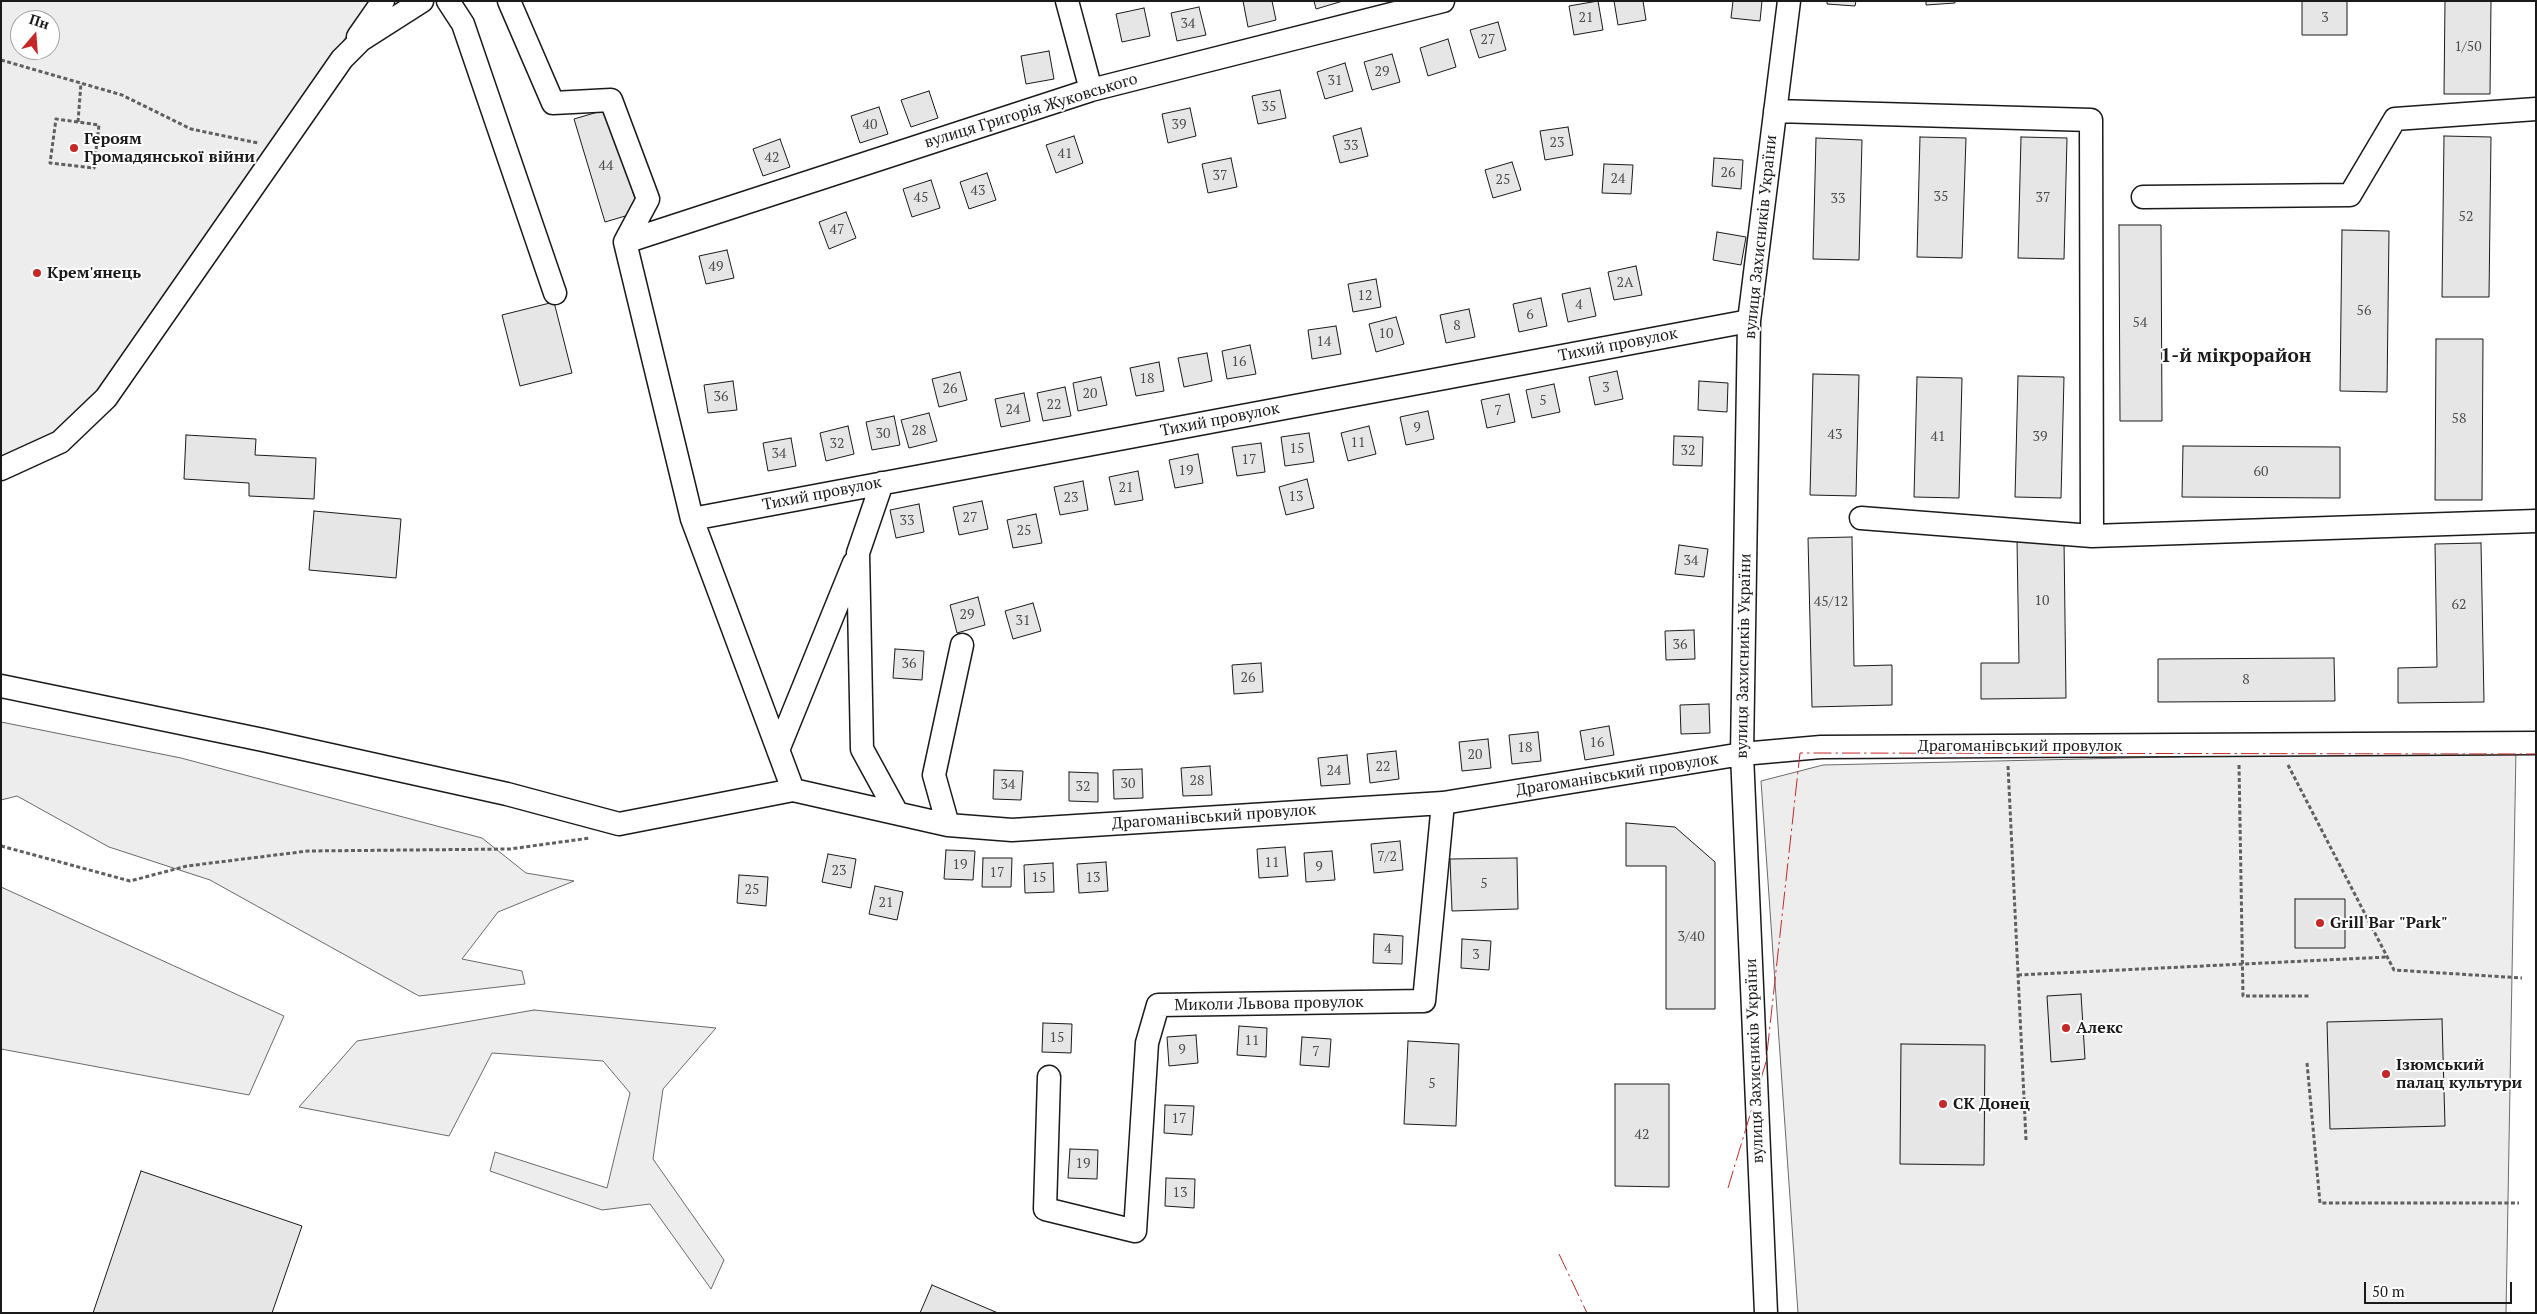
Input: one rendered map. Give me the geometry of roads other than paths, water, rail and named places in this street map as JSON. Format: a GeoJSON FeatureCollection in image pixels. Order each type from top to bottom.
{"type":"FeatureCollection","features":[{"type":"Feature","properties":{"kind":"street"},"geometry":{"type":"LineString","coordinates":[[1,469],[60,442],[106,398],[383,1]]}},
{"type":"Feature","properties":{"kind":"street"},"geometry":{"type":"LineString","coordinates":[[345,56],[361,40],[422,1]]}},
{"type":"Feature","properties":{"kind":"street"},"geometry":{"type":"LineString","coordinates":[[448,1],[463,24],[555,292]]}},
{"type":"Feature","properties":{"kind":"street"},"geometry":{"type":"LineString","coordinates":[[1,686],[263,740],[489,790],[619,824],[793,790],[692,518],[625,242],[648,199],[611,100],[553,103],[509,1]]}},
{"type":"Feature","properties":{"kind":"street"},"geometry":{"type":"LineString","coordinates":[[1068,1],[1091,90]]}},
{"type":"Feature","properties":{"kind":"street","name":"вулиця Григорія Жуковського"},"geometry":{"type":"LineString","coordinates":[[625,242],[1091,90],[1443,1]]}},
{"type":"Feature","properties":{"kind":"street","name":"вулиця Захисників України"},"geometry":{"type":"LineString","coordinates":[[1766,1313],[1742,754],[1749,321],[1788,1]]}},
{"type":"Feature","properties":{"kind":"street"},"geometry":{"type":"LineString","coordinates":[[2143,197],[2350,194],[2395,120],[2536,109]]}},
{"type":"Feature","properties":{"kind":"street"},"geometry":{"type":"LineString","coordinates":[[1775,111],[2091,120],[2092,536]]}},
{"type":"Feature","properties":{"kind":"street","name":"Тихий провулок"},"geometry":{"type":"LineString","coordinates":[[692,518],[1749,321]]}},
{"type":"Feature","properties":{"kind":"street"},"geometry":{"type":"LineString","coordinates":[[778,750],[858,553],[882,483]]}},
{"type":"Feature","properties":{"kind":"street"},"geometry":{"type":"LineString","coordinates":[[1861,518],[2092,536],[2536,521]]}},
{"type":"Feature","properties":{"kind":"street"},"geometry":{"type":"LineString","coordinates":[[858,553],[862,749],[897,814]]}},
{"type":"Feature","properties":{"kind":"street"},"geometry":{"type":"LineString","coordinates":[[948,826],[934,775],[962,645]]}},
{"type":"Feature","properties":{"kind":"street","name":"Драгоманівський провулок"},"geometry":{"type":"LineString","coordinates":[[793,790],[948,826],[1012,830],[1442,803],[1742,754],[1822,747],[2536,743]]}},
{"type":"Feature","properties":{"kind":"street","name":"Миколи Львова провулок"},"geometry":{"type":"LineString","coordinates":[[1049,1077],[1046,1209],[1135,1231],[1147,1042],[1158,1005],[1424,1001],[1442,803]]}},
{"type":"Feature","properties":{"kind":"place","name":"Героям Громадянської війни"},"geometry":{"type":"Point","coordinates":[74,148]}},
{"type":"Feature","properties":{"kind":"place","name":"Крем'янець"},"geometry":{"type":"Point","coordinates":[37,273]}},
{"type":"Feature","properties":{"kind":"place","name":"Grill Bar \"Park\""},"geometry":{"type":"Point","coordinates":[2320,923]}},
{"type":"Feature","properties":{"kind":"place","name":"Алекс"},"geometry":{"type":"Point","coordinates":[2066,1028]}},
{"type":"Feature","properties":{"kind":"place","name":"Ізюмський палац культури"},"geometry":{"type":"Point","coordinates":[2386,1074]}},
{"type":"Feature","properties":{"kind":"place","name":"СК Донец"},"geometry":{"type":"Point","coordinates":[1943,1104]}},
{"type":"Feature","properties":{"kind":"district","name":"1-й мікрорайон"},"geometry":{"type":"Point","coordinates":[2236,357]}}]}
